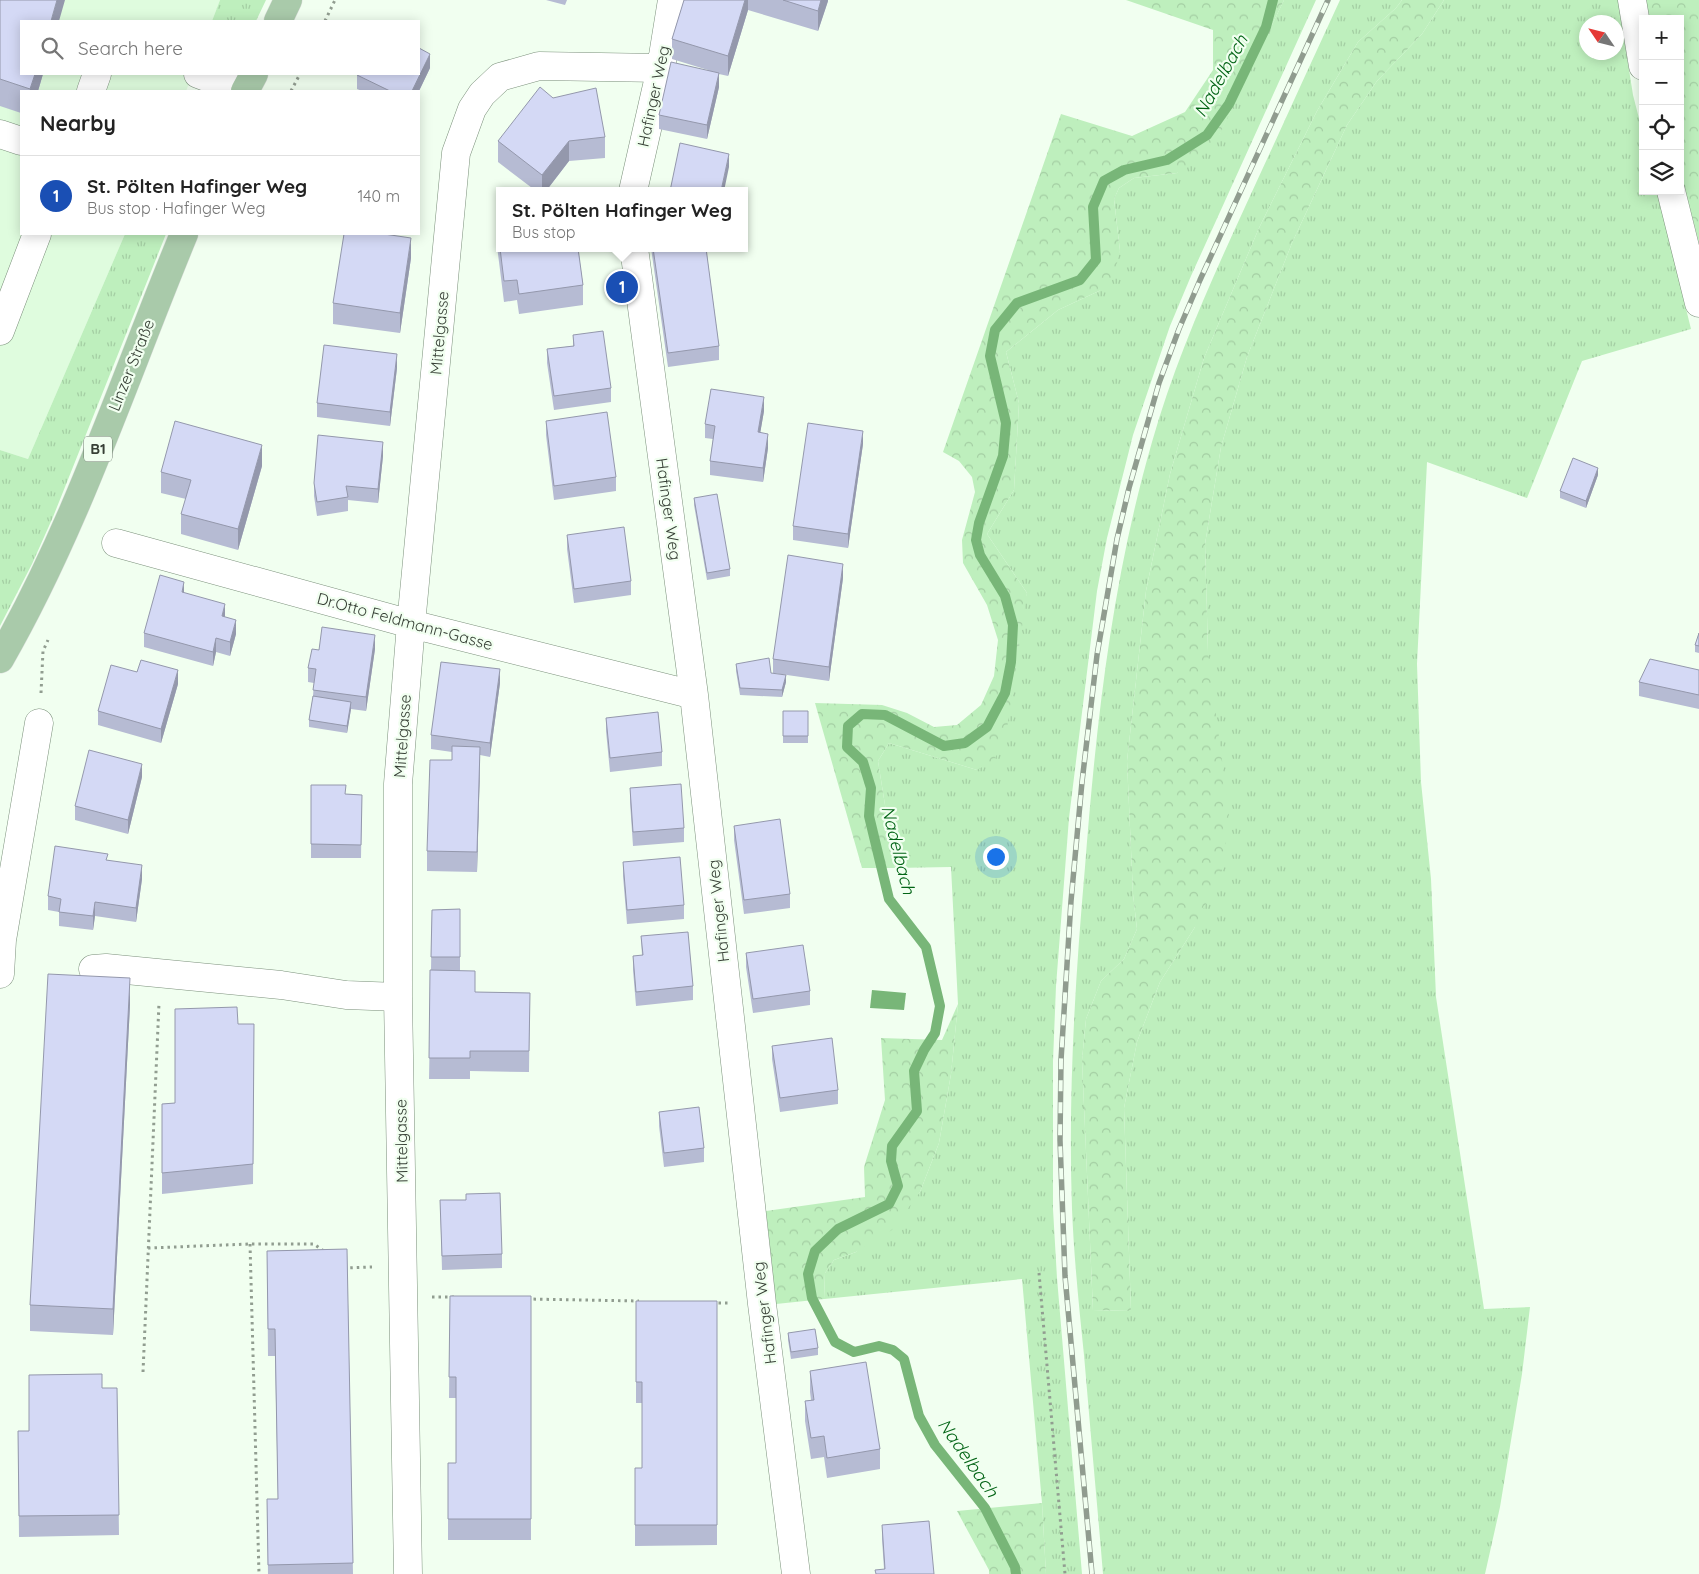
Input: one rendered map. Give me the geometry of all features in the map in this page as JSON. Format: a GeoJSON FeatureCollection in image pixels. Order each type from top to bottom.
{"type":"FeatureCollection","features":[{"type":"Feature","properties":{"kind":"main road"},"geometry":{"type":"LineString","coordinates":[[278,20],[288,0]]}},
{"type":"Feature","properties":{"kind":"main road"},"geometry":{"type":"LineString","coordinates":[[245,90],[253,75]]}},
{"type":"Feature","properties":{"kind":"main road","name":"Linzer Straße"},"geometry":{"type":"LineString","coordinates":[[0,659],[31,602],[68,524],[184,235]]}},
{"type":"Feature","properties":{"kind":"street","name":"Hafinger Weg"},"geometry":{"type":"LineString","coordinates":[[634,187],[660,68],[672,0]]}},
{"type":"Feature","properties":{"kind":"street"},"geometry":{"type":"LineString","coordinates":[[1632,0],[1642,60]]}},
{"type":"Feature","properties":{"kind":"street","name":"Mittelgasse"},"geometry":{"type":"LineString","coordinates":[[408,1574],[398,997],[398,784],[411,624],[456,153],[472,109],[482,94],[500,77],[539,66],[660,68]]}},
{"type":"Feature","properties":{"kind":"street"},"geometry":{"type":"LineString","coordinates":[[90,90],[97,75]]}},
{"type":"Feature","properties":{"kind":"street"},"geometry":{"type":"LineString","coordinates":[[201,75],[241,90]]}},
{"type":"Feature","properties":{"kind":"street"},"geometry":{"type":"LineString","coordinates":[[0,134],[20,141]]}},
{"type":"Feature","properties":{"kind":"street"},"geometry":{"type":"LineString","coordinates":[[1672,195],[1699,303]]}},
{"type":"Feature","properties":{"kind":"street"},"geometry":{"type":"LineString","coordinates":[[0,332],[37,235]]}},
{"type":"Feature","properties":{"kind":"street","name":"Hafinger Weg"},"geometry":{"type":"LineString","coordinates":[[635,252],[694,695],[762,1304],[796,1574]]}},
{"type":"Feature","properties":{"kind":"street","name":"Dr.Otto Feldmann-Gasse"},"geometry":{"type":"LineString","coordinates":[[116,542],[411,624],[694,695]]}},
{"type":"Feature","properties":{"kind":"street"},"geometry":{"type":"LineString","coordinates":[[0,974],[2,940],[39,724]]}},
{"type":"Feature","properties":{"kind":"street"},"geometry":{"type":"LineString","coordinates":[[93,969],[106,968],[281,985],[346,995],[398,997]]}},
{"type":"Feature","properties":{"kind":"path"},"geometry":{"type":"LineString","coordinates":[[325,20],[335,0]]}},
{"type":"Feature","properties":{"kind":"path"},"geometry":{"type":"LineString","coordinates":[[292,90],[299,75]]}},
{"type":"Feature","properties":{"kind":"path"},"geometry":{"type":"LineString","coordinates":[[143,1372],[160,973]]}},
{"type":"Feature","properties":{"kind":"path"},"geometry":{"type":"LineString","coordinates":[[148,1248],[250,1244],[314,1244],[330,1256]]}},
{"type":"Feature","properties":{"kind":"path"},"geometry":{"type":"LineString","coordinates":[[250,1244],[259,1574]]}},
{"type":"Feature","properties":{"kind":"path"},"geometry":{"type":"LineString","coordinates":[[338,1262],[346,1268],[403,1265]]}},
{"type":"Feature","properties":{"kind":"path"},"geometry":{"type":"LineString","coordinates":[[1039,1273],[1065,1574]]}},
{"type":"Feature","properties":{"kind":"path"},"geometry":{"type":"LineString","coordinates":[[404,1296],[454,1297]]}},
{"type":"Feature","properties":{"kind":"path"},"geometry":{"type":"LineString","coordinates":[[524,1299],[643,1301]]}},
{"type":"Feature","properties":{"kind":"path"},"geometry":{"type":"LineString","coordinates":[[703,1303],[762,1304]]}},
{"type":"Feature","properties":{"kind":"shaded area"},"geometry":{"type":"Polygon","coordinates":[[[0,0],[220,0],[212,20],[20,20],[20,75],[193,75],[186,90],[20,90],[20,235],[125,235],[28,459],[0,450],[0,0]]]}},
{"type":"Feature","properties":{"kind":"shaded area"},"geometry":{"type":"Polygon","coordinates":[[[872,990],[906,993],[904,1010],[870,1008],[872,990]]]}},
{"type":"Feature","properties":{"kind":"green space"},"geometry":{"type":"Polygon","coordinates":[[[220,0],[266,0],[256,20],[212,20],[220,0]]]}},
{"type":"Feature","properties":{"kind":"green space"},"geometry":{"type":"Polygon","coordinates":[[[1126,0],[1284,0],[1219,136],[1197,162],[1177,173],[1134,178],[1119,188],[1114,199],[1120,251],[1114,275],[1099,291],[1058,310],[1006,352],[1019,403],[1014,490],[987,534],[1027,593],[1005,742],[993,761],[977,770],[889,743],[878,761],[895,868],[862,868],[815,703],[882,705],[907,713],[934,727],[957,725],[981,705],[994,676],[998,640],[987,605],[963,563],[962,540],[975,492],[972,477],[959,461],[943,452],[1061,114],[1132,136],[1185,112],[1213,70],[1213,30],[1126,0]]]}},
{"type":"Feature","properties":{"kind":"green space"},"geometry":{"type":"Polygon","coordinates":[[[1284,0],[1316,0],[1170,326],[1133,435],[1107,538],[1097,591],[1069,818],[1056,986],[1053,1061],[1053,1209],[1082,1574],[1046,1574],[1042,1503],[1022,1279],[824,1299],[825,1273],[834,1260],[856,1252],[920,1192],[939,1143],[951,1074],[958,1004],[951,867],[895,868],[878,761],[889,743],[977,770],[1027,593],[987,534],[1014,490],[1019,403],[1006,352],[1058,310],[1099,291],[1120,251],[1114,199],[1119,188],[1134,178],[1177,173],[1219,135],[1284,0]]]}},
{"type":"Feature","properties":{"kind":"green space"},"geometry":{"type":"Polygon","coordinates":[[[1340,0],[1402,0],[1396,8],[1358,42],[1317,111],[1259,228],[1204,358],[1170,474],[1146,591],[1127,761],[1133,894],[1137,929],[1124,959],[1101,981],[1086,1019],[1082,1060],[1093,1310],[1131,1311],[1124,1108],[1137,1042],[1160,982],[1195,927],[1208,652],[1205,544],[1221,447],[1247,357],[1292,243],[1347,125],[1377,81],[1422,34],[1444,0],[1618,0],[1620,15],[1579,15],[1579,60],[1624,60],[1624,38],[1633,95],[1639,118],[1639,195],[1658,195],[1691,329],[1582,361],[1527,498],[1427,462],[1417,664],[1421,782],[1431,879],[1436,997],[1484,1309],[1530,1307],[1522,1374],[1500,1507],[1485,1574],[1103,1574],[1074,1246],[1071,1166],[1075,995],[1089,813],[1100,706],[1116,599],[1138,494],[1171,382],[1219,264],[1340,0]]]}},
{"type":"Feature","properties":{"kind":"green space"},"geometry":{"type":"Polygon","coordinates":[[[1402,0],[1444,0],[1422,34],[1377,81],[1347,125],[1292,243],[1247,357],[1221,447],[1205,544],[1208,652],[1229,814],[1222,869],[1195,927],[1160,982],[1137,1042],[1124,1108],[1131,1311],[1093,1310],[1082,1060],[1086,1019],[1101,981],[1124,959],[1137,929],[1133,894],[1127,761],[1146,591],[1170,474],[1204,358],[1259,228],[1317,111],[1358,42],[1396,8],[1402,0]]]}},
{"type":"Feature","properties":{"kind":"green space"},"geometry":{"type":"Polygon","coordinates":[[[1646,0],[1699,0],[1699,243],[1684,185],[1684,15],[1648,15],[1646,0]]]}},
{"type":"Feature","properties":{"kind":"green space"},"geometry":{"type":"Polygon","coordinates":[[[125,235],[166,235],[53,517],[32,564],[0,626],[0,450],[28,459],[125,235]]]}},
{"type":"Feature","properties":{"kind":"green space"},"geometry":{"type":"Polygon","coordinates":[[[958,1004],[951,1074],[939,1143],[920,1192],[892,1230],[856,1252],[834,1260],[825,1273],[824,1299],[776,1304],[766,1211],[865,1197],[864,1167],[885,1100],[881,1038],[942,1040],[958,1004]]]}},
{"type":"Feature","properties":{"kind":"green space"},"geometry":{"type":"Polygon","coordinates":[[[1042,1503],[1046,1574],[989,1574],[989,1570],[957,1511],[1042,1503]]]}},
{"type":"Feature","properties":{"kind":"building"},"geometry":{"type":"Polygon","coordinates":[[[0,0],[57,0],[51,20],[20,20],[20,75],[35,75],[30,89],[0,79],[0,0]]]}},
{"type":"Feature","properties":{"kind":"building"},"geometry":{"type":"Polygon","coordinates":[[[684,0],[745,0],[728,56],[672,39],[684,0]]]}},
{"type":"Feature","properties":{"kind":"building"},"geometry":{"type":"Polygon","coordinates":[[[783,0],[821,0],[818,11],[783,0]]]}},
{"type":"Feature","properties":{"kind":"building"},"geometry":{"type":"Polygon","coordinates":[[[420,49],[430,54],[420,75],[420,49]]]}},
{"type":"Feature","properties":{"kind":"building"},"geometry":{"type":"Polygon","coordinates":[[[671,62],[719,73],[707,125],[659,115],[671,62]]]}},
{"type":"Feature","properties":{"kind":"building"},"geometry":{"type":"Polygon","coordinates":[[[357,75],[420,75],[412,90],[388,90],[357,75]]]}},
{"type":"Feature","properties":{"kind":"building"},"geometry":{"type":"Polygon","coordinates":[[[540,87],[553,98],[596,88],[605,137],[569,141],[542,175],[498,141],[540,87]]]}},
{"type":"Feature","properties":{"kind":"building"},"geometry":{"type":"Polygon","coordinates":[[[680,143],[729,154],[722,187],[671,187],[680,143]]]}},
{"type":"Feature","properties":{"kind":"building"},"geometry":{"type":"Polygon","coordinates":[[[344,235],[391,235],[411,238],[400,313],[333,303],[344,235]]]}},
{"type":"Feature","properties":{"kind":"building"},"geometry":{"type":"Polygon","coordinates":[[[500,252],[579,252],[583,285],[519,294],[517,280],[504,281],[500,252]]]}},
{"type":"Feature","properties":{"kind":"building"},"geometry":{"type":"Polygon","coordinates":[[[654,252],[707,252],[719,346],[668,353],[654,252]]]}},
{"type":"Feature","properties":{"kind":"building"},"geometry":{"type":"Polygon","coordinates":[[[603,331],[611,388],[554,396],[547,349],[574,346],[573,335],[603,331]]]}},
{"type":"Feature","properties":{"kind":"building"},"geometry":{"type":"Polygon","coordinates":[[[324,345],[397,354],[390,412],[317,403],[324,345]]]}},
{"type":"Feature","properties":{"kind":"building"},"geometry":{"type":"Polygon","coordinates":[[[711,389],[764,397],[758,432],[768,434],[763,468],[710,461],[715,426],[705,424],[711,389]]]}},
{"type":"Feature","properties":{"kind":"building"},"geometry":{"type":"Polygon","coordinates":[[[607,412],[616,477],[554,486],[546,421],[607,412]]]}},
{"type":"Feature","properties":{"kind":"building"},"geometry":{"type":"Polygon","coordinates":[[[175,421],[262,445],[238,529],[181,514],[191,480],[161,472],[175,421]]]}},
{"type":"Feature","properties":{"kind":"building"},"geometry":{"type":"Polygon","coordinates":[[[808,423],[863,431],[848,534],[793,526],[808,423]]]}},
{"type":"Feature","properties":{"kind":"building"},"geometry":{"type":"Polygon","coordinates":[[[318,435],[383,442],[378,489],[346,486],[348,497],[317,502],[314,483],[318,435]]]}},
{"type":"Feature","properties":{"kind":"building"},"geometry":{"type":"Polygon","coordinates":[[[1573,458],[1598,468],[1586,501],[1560,491],[1573,458]]]}},
{"type":"Feature","properties":{"kind":"building"},"geometry":{"type":"Polygon","coordinates":[[[717,494],[730,569],[707,573],[694,498],[717,494]]]}},
{"type":"Feature","properties":{"kind":"building"},"geometry":{"type":"Polygon","coordinates":[[[624,527],[631,581],[574,589],[567,535],[624,527]]]}},
{"type":"Feature","properties":{"kind":"building"},"geometry":{"type":"Polygon","coordinates":[[[788,555],[843,564],[829,667],[773,659],[788,555]]]}},
{"type":"Feature","properties":{"kind":"building"},"geometry":{"type":"Polygon","coordinates":[[[160,575],[184,582],[182,592],[225,604],[222,616],[236,620],[230,642],[216,638],[213,652],[144,633],[160,575]]]}},
{"type":"Feature","properties":{"kind":"building"},"geometry":{"type":"Polygon","coordinates":[[[322,627],[375,635],[366,697],[313,690],[316,669],[308,668],[312,649],[319,650],[322,627]]]}},
{"type":"Feature","properties":{"kind":"building"},"geometry":{"type":"Polygon","coordinates":[[[1699,633],[1699,646],[1695,645],[1699,633]]]}},
{"type":"Feature","properties":{"kind":"building"},"geometry":{"type":"Polygon","coordinates":[[[769,658],[771,673],[786,675],[782,690],[740,688],[736,664],[769,658]]]}},
{"type":"Feature","properties":{"kind":"building"},"geometry":{"type":"Polygon","coordinates":[[[1650,659],[1699,670],[1699,695],[1639,682],[1650,659]]]}},
{"type":"Feature","properties":{"kind":"building"},"geometry":{"type":"Polygon","coordinates":[[[141,660],[178,670],[161,729],[98,711],[111,665],[137,672],[141,660]]]}},
{"type":"Feature","properties":{"kind":"building"},"geometry":{"type":"Polygon","coordinates":[[[441,662],[500,669],[490,743],[431,735],[441,662]]]}},
{"type":"Feature","properties":{"kind":"building"},"geometry":{"type":"Polygon","coordinates":[[[313,696],[351,702],[347,726],[309,720],[313,696]]]}},
{"type":"Feature","properties":{"kind":"building"},"geometry":{"type":"Polygon","coordinates":[[[783,711],[808,711],[808,736],[783,736],[783,711]]]}},
{"type":"Feature","properties":{"kind":"building"},"geometry":{"type":"Polygon","coordinates":[[[658,712],[662,752],[610,758],[606,718],[658,712]]]}},
{"type":"Feature","properties":{"kind":"building"},"geometry":{"type":"Polygon","coordinates":[[[452,746],[480,747],[477,852],[427,851],[430,760],[452,760],[452,746]]]}},
{"type":"Feature","properties":{"kind":"building"},"geometry":{"type":"Polygon","coordinates":[[[89,750],[142,764],[128,820],[75,806],[89,750]]]}},
{"type":"Feature","properties":{"kind":"building"},"geometry":{"type":"Polygon","coordinates":[[[681,784],[684,828],[633,832],[630,788],[681,784]]]}},
{"type":"Feature","properties":{"kind":"building"},"geometry":{"type":"Polygon","coordinates":[[[311,785],[346,785],[345,794],[362,795],[361,845],[311,844],[311,785]]]}},
{"type":"Feature","properties":{"kind":"building"},"geometry":{"type":"Polygon","coordinates":[[[780,819],[790,894],[744,900],[734,826],[780,819]]]}},
{"type":"Feature","properties":{"kind":"building"},"geometry":{"type":"Polygon","coordinates":[[[55,846],[108,854],[106,860],[142,865],[136,908],[95,902],[93,916],[59,912],[61,899],[48,896],[55,846]]]}},
{"type":"Feature","properties":{"kind":"building"},"geometry":{"type":"Polygon","coordinates":[[[680,857],[684,905],[627,910],[623,862],[680,857]]]}},
{"type":"Feature","properties":{"kind":"building"},"geometry":{"type":"Polygon","coordinates":[[[460,909],[460,957],[431,957],[432,910],[460,909]]]}},
{"type":"Feature","properties":{"kind":"building"},"geometry":{"type":"Polygon","coordinates":[[[688,932],[693,986],[636,992],[633,956],[643,955],[641,936],[688,932]]]}},
{"type":"Feature","properties":{"kind":"building"},"geometry":{"type":"Polygon","coordinates":[[[803,945],[810,991],[753,999],[746,953],[803,945]]]}},
{"type":"Feature","properties":{"kind":"building"},"geometry":{"type":"Polygon","coordinates":[[[430,970],[475,971],[475,992],[530,993],[529,1051],[470,1051],[470,1058],[429,1058],[430,970]]]}},
{"type":"Feature","properties":{"kind":"building"},"geometry":{"type":"Polygon","coordinates":[[[48,974],[130,978],[113,1309],[30,1305],[48,974]]]}},
{"type":"Feature","properties":{"kind":"building"},"geometry":{"type":"Polygon","coordinates":[[[237,1007],[238,1024],[254,1024],[253,1164],[162,1173],[162,1104],[175,1103],[175,1009],[237,1007]]]}},
{"type":"Feature","properties":{"kind":"building"},"geometry":{"type":"Polygon","coordinates":[[[832,1038],[838,1090],[780,1098],[772,1046],[832,1038]]]}},
{"type":"Feature","properties":{"kind":"building"},"geometry":{"type":"Polygon","coordinates":[[[699,1107],[704,1148],[664,1153],[659,1112],[699,1107]]]}},
{"type":"Feature","properties":{"kind":"building"},"geometry":{"type":"Polygon","coordinates":[[[500,1193],[502,1254],[442,1256],[440,1200],[466,1200],[466,1194],[500,1193]]]}},
{"type":"Feature","properties":{"kind":"building"},"geometry":{"type":"Polygon","coordinates":[[[347,1249],[353,1563],[268,1565],[267,1499],[278,1499],[275,1329],[268,1329],[267,1251],[347,1249]]]}},
{"type":"Feature","properties":{"kind":"building"},"geometry":{"type":"Polygon","coordinates":[[[450,1296],[531,1296],[531,1519],[448,1519],[448,1463],[456,1463],[456,1377],[449,1377],[450,1296]]]}},
{"type":"Feature","properties":{"kind":"building"},"geometry":{"type":"Polygon","coordinates":[[[636,1301],[717,1301],[717,1525],[635,1525],[635,1468],[642,1468],[642,1382],[636,1382],[636,1301]]]}},
{"type":"Feature","properties":{"kind":"building"},"geometry":{"type":"Polygon","coordinates":[[[815,1329],[818,1348],[791,1352],[788,1333],[815,1329]]]}},
{"type":"Feature","properties":{"kind":"building"},"geometry":{"type":"Polygon","coordinates":[[[866,1362],[880,1449],[827,1458],[824,1436],[811,1438],[805,1401],[814,1400],[810,1371],[866,1362]]]}},
{"type":"Feature","properties":{"kind":"building"},"geometry":{"type":"Polygon","coordinates":[[[102,1374],[102,1388],[117,1388],[119,1515],[19,1516],[18,1431],[29,1431],[29,1375],[102,1374]]]}},
{"type":"Feature","properties":{"kind":"building"},"geometry":{"type":"Polygon","coordinates":[[[929,1521],[934,1574],[876,1574],[875,1570],[885,1569],[882,1525],[929,1521]]]}},
{"type":"Feature","properties":{"kind":"waterway","name":"Nadelbach"},"geometry":{"type":"LineString","coordinates":[[1016,1574],[1015,1567],[985,1508],[935,1445],[919,1416],[904,1359],[893,1350],[879,1346],[854,1352],[835,1342],[812,1298],[808,1274],[815,1251],[838,1229],[889,1204],[898,1186],[891,1161],[892,1146],[917,1111],[914,1071],[935,1033],[940,1006],[926,947],[889,899],[869,816],[871,788],[863,762],[847,747],[848,726],[862,714],[885,715],[944,746],[965,743],[987,727],[1005,693],[1011,662],[1013,625],[1005,596],[980,555],[976,540],[979,523],[1003,456],[1006,423],[990,356],[995,330],[1017,303],[1080,280],[1096,260],[1093,207],[1104,181],[1124,170],[1167,160],[1207,135],[1229,104],[1266,27],[1273,0]]}},
{"type":"Feature","properties":{"kind":"railway"},"geometry":{"type":"LineString","coordinates":[[1092,1574],[1065,1276],[1060,1140],[1061,1060],[1071,901],[1082,782],[1097,655],[1117,539],[1129,488],[1159,383],[1200,280],[1328,0]]}},
{"type":"Feature","properties":{"kind":"place","name":"St. Pölten Hafinger Weg"},"geometry":{"type":"Point","coordinates":[622,287]}}]}
